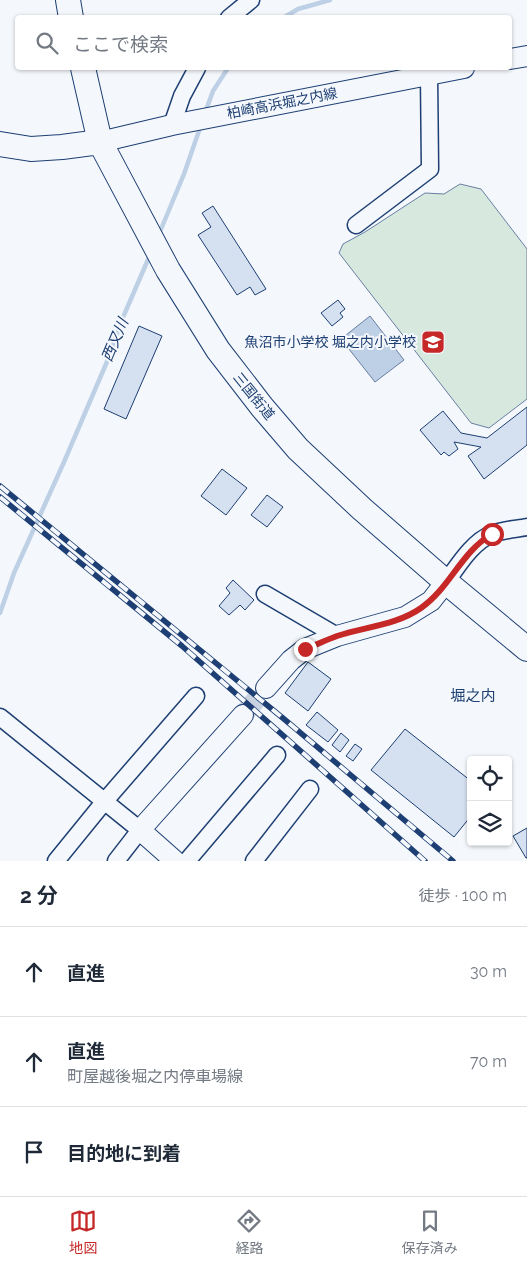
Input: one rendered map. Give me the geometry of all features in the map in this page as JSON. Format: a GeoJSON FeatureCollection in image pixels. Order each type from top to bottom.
{"type":"FeatureCollection","features":[{"type":"Feature","properties":{"kind":"highway"},"geometry":{"type":"LineString","coordinates":[[68,0],[71,15]]}},
{"type":"Feature","properties":{"kind":"highway","name":"三国街道"},"geometry":{"type":"LineString","coordinates":[[83,70],[100,142],[168,270],[218,350],[262,407],[298,449],[446,582],[527,649]]}},
{"type":"Feature","properties":{"kind":"highway"},"geometry":{"type":"LineString","coordinates":[[0,144],[31,149],[100,142]]}},
{"type":"Feature","properties":{"kind":"main road"},"geometry":{"type":"LineString","coordinates":[[512,59],[527,56]]}},
{"type":"Feature","properties":{"kind":"main road","name":"柏崎高浜堀之内線"},"geometry":{"type":"LineString","coordinates":[[100,142],[172,125],[452,70]]}},
{"type":"Feature","properties":{"kind":"main road"},"geometry":{"type":"LineString","coordinates":[[266,688],[305,649],[337,636],[406,617],[431,601],[446,582]]}},
{"type":"Feature","properties":{"kind":"main road"},"geometry":{"type":"LineString","coordinates":[[175,861],[140,830],[243,715]]}},
{"type":"Feature","properties":{"kind":"street"},"geometry":{"type":"LineString","coordinates":[[233,15],[251,0]]}},
{"type":"Feature","properties":{"kind":"street"},"geometry":{"type":"LineString","coordinates":[[172,125],[182,96],[196,70]]}},
{"type":"Feature","properties":{"kind":"street"},"geometry":{"type":"LineString","coordinates":[[356,225],[430,169],[429,74]]}},
{"type":"Feature","properties":{"kind":"street"},"geometry":{"type":"LineString","coordinates":[[446,582],[460,562],[480,541],[492,534],[527,527]]}},
{"type":"Feature","properties":{"kind":"street"},"geometry":{"type":"LineString","coordinates":[[265,594],[337,636]]}},
{"type":"Feature","properties":{"kind":"street"},"geometry":{"type":"LineString","coordinates":[[56,861],[104,802],[196,696]]}},
{"type":"Feature","properties":{"kind":"street"},"geometry":{"type":"LineString","coordinates":[[0,718],[140,830],[116,861]]}},
{"type":"Feature","properties":{"kind":"street"},"geometry":{"type":"LineString","coordinates":[[187,861],[277,755]]}},
{"type":"Feature","properties":{"kind":"street"},"geometry":{"type":"LineString","coordinates":[[254,861],[310,789]]}},
{"type":"Feature","properties":{"kind":"shaded area"},"geometry":{"type":"Polygon","coordinates":[[[460,184],[481,189],[527,249],[527,399],[489,428],[471,423],[339,253],[343,244],[425,193],[444,194],[460,184]]]}},
{"type":"Feature","properties":{"kind":"water"},"geometry":{"type":"Polygon","coordinates":[[[370,316],[404,360],[375,382],[341,339],[370,316]]]}},
{"type":"Feature","properties":{"kind":"building"},"geometry":{"type":"Polygon","coordinates":[[[213,206],[266,289],[255,295],[250,287],[237,295],[198,235],[211,227],[202,213],[213,206]]]}},
{"type":"Feature","properties":{"kind":"building"},"geometry":{"type":"Polygon","coordinates":[[[338,300],[345,309],[340,313],[343,317],[332,326],[321,313],[338,300]]]}},
{"type":"Feature","properties":{"kind":"building"},"geometry":{"type":"Polygon","coordinates":[[[139,326],[162,336],[126,419],[104,409],[139,326]]]}},
{"type":"Feature","properties":{"kind":"building"},"geometry":{"type":"Polygon","coordinates":[[[527,407],[527,445],[484,479],[468,456],[481,447],[454,442],[458,449],[449,456],[444,452],[441,455],[420,430],[443,411],[461,433],[487,438],[527,407]]]}},
{"type":"Feature","properties":{"kind":"building"},"geometry":{"type":"Polygon","coordinates":[[[222,469],[247,488],[226,515],[201,496],[222,469]]]}},
{"type":"Feature","properties":{"kind":"building"},"geometry":{"type":"Polygon","coordinates":[[[267,495],[283,507],[267,527],[251,515],[267,495]]]}},
{"type":"Feature","properties":{"kind":"building"},"geometry":{"type":"Polygon","coordinates":[[[233,580],[254,600],[245,610],[240,605],[229,615],[219,606],[230,593],[226,588],[233,580]]]}},
{"type":"Feature","properties":{"kind":"building"},"geometry":{"type":"Polygon","coordinates":[[[308,662],[331,679],[308,711],[285,693],[308,662]]]}},
{"type":"Feature","properties":{"kind":"building"},"geometry":{"type":"Polygon","coordinates":[[[317,712],[338,730],[328,742],[306,725],[317,712]]]}},
{"type":"Feature","properties":{"kind":"building"},"geometry":{"type":"Polygon","coordinates":[[[405,729],[467,778],[467,821],[454,837],[371,770],[405,729]]]}},
{"type":"Feature","properties":{"kind":"building"},"geometry":{"type":"Polygon","coordinates":[[[341,733],[349,740],[340,752],[332,745],[341,733]]]}},
{"type":"Feature","properties":{"kind":"building"},"geometry":{"type":"Polygon","coordinates":[[[355,744],[362,749],[353,761],[346,756],[355,744]]]}},
{"type":"Feature","properties":{"kind":"building"},"geometry":{"type":"Polygon","coordinates":[[[527,828],[527,858],[526,858],[513,836],[527,828]]]}},
{"type":"Feature","properties":{"kind":"waterway","name":"西又川"},"geometry":{"type":"LineString","coordinates":[[288,15],[298,9],[330,0]]}},
{"type":"Feature","properties":{"kind":"waterway","name":"西又川"},"geometry":{"type":"LineString","coordinates":[[205,113],[213,91],[227,70]]}},
{"type":"Feature","properties":{"kind":"waterway","name":"西又川"},"geometry":{"type":"LineString","coordinates":[[159,234],[184,174],[201,125]]}},
{"type":"Feature","properties":{"kind":"waterway","name":"西又川"},"geometry":{"type":"LineString","coordinates":[[0,613],[14,573],[109,357],[121,322],[150,255]]}},
{"type":"Feature","properties":{"kind":"tunnel"},"geometry":{"type":"LineString","coordinates":[[243,715],[266,688]]}},
{"type":"Feature","properties":{"kind":"railway"},"geometry":{"type":"LineString","coordinates":[[0,486],[284,719],[453,861]]}},
{"type":"Feature","properties":{"kind":"railway"},"geometry":{"type":"LineString","coordinates":[[0,497],[182,646],[425,861]]}},
{"type":"Feature","properties":{"kind":"place","name":"魚沼市小学校 堀之内小学校"},"geometry":{"type":"Point","coordinates":[433,342]}},
{"type":"Feature","properties":{"kind":"district","name":"堀之内"},"geometry":{"type":"Point","coordinates":[473,696]}},
{"type":"Feature","properties":{"kind":"route"},"geometry":{"type":"LineString","coordinates":[[305,649],[337,636],[406,617],[419,610],[431,601],[460,562],[480,541],[492,534]]}}]}
